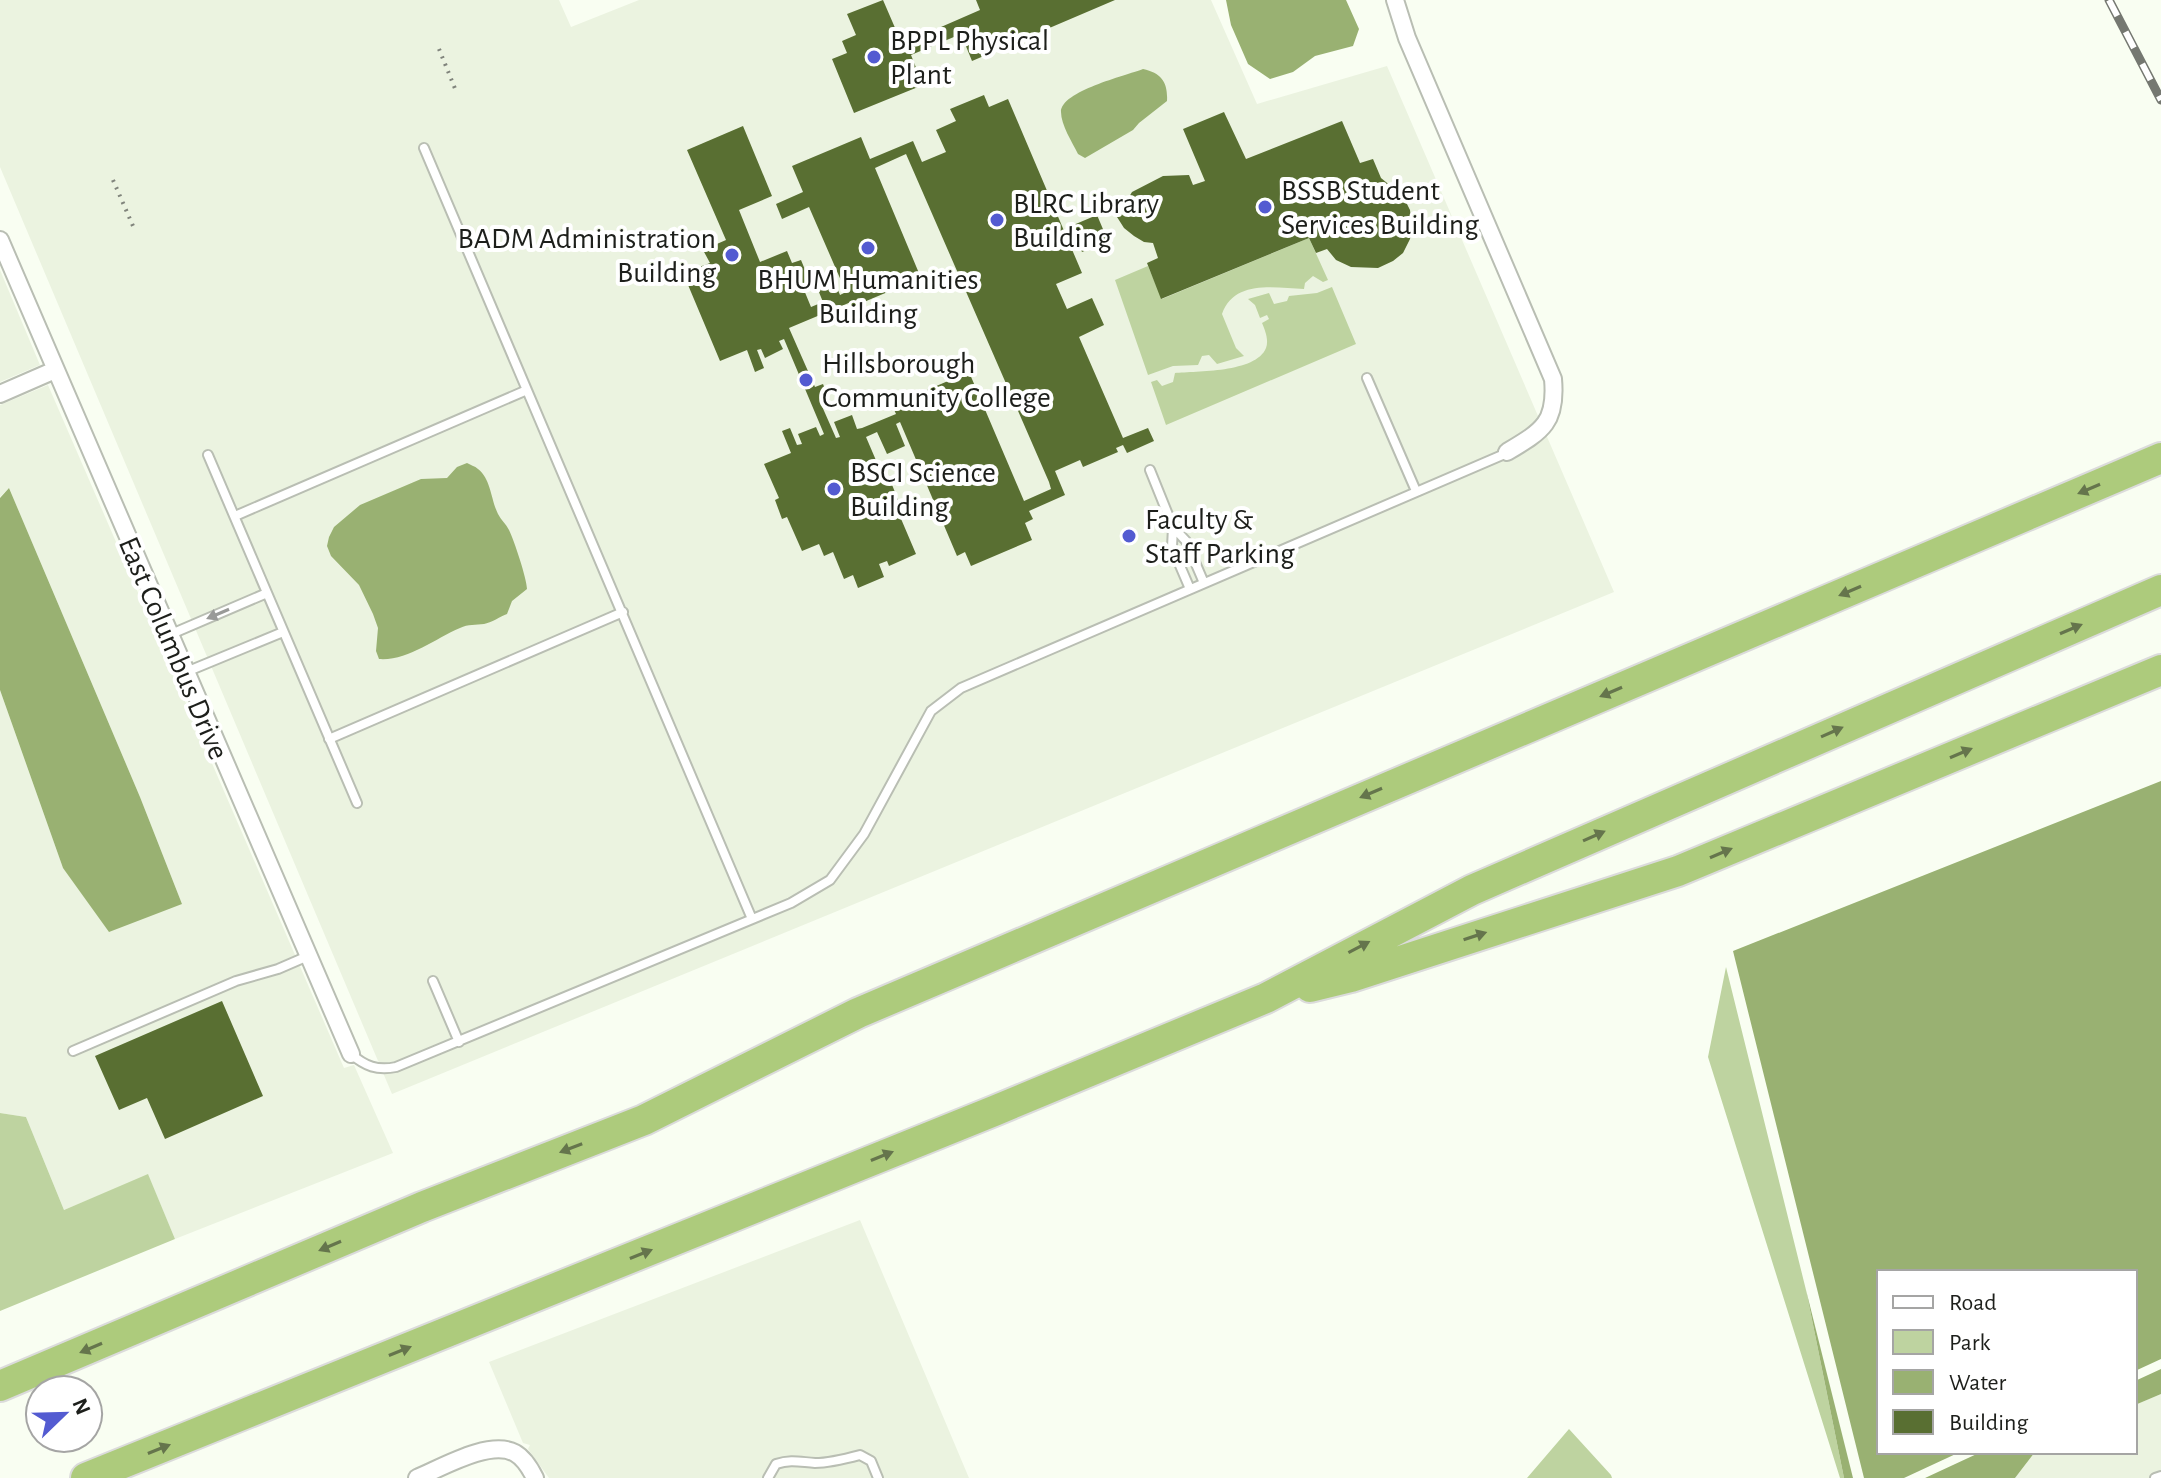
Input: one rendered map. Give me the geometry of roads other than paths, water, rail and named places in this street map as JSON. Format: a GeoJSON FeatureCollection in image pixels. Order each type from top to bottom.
{"type":"FeatureCollection","features":[{"type":"Feature","properties":{"kind":"highway"},"geometry":{"type":"LineString","coordinates":[[0,1386],[422,1207],[644,1120],[858,1013],[2161,458]]}},
{"type":"Feature","properties":{"kind":"highway"},"geometry":{"type":"LineString","coordinates":[[86,1478],[1266,998],[1472,890],[2161,590]]}},
{"type":"Feature","properties":{"kind":"highway"},"geometry":{"type":"LineString","coordinates":[[1266,998],[1351,977],[1678,871],[2161,670]]}},
{"type":"Feature","properties":{"kind":"street"},"geometry":{"type":"LineString","coordinates":[[1395,0],[1407,38],[1553,379],[1555,402],[1549,420],[1536,435],[1507,452]]}},
{"type":"Feature","properties":{"kind":"street","name":"East Columbus Drive"},"geometry":{"type":"LineString","coordinates":[[0,240],[351,1054]]}},
{"type":"Feature","properties":{"kind":"street"},"geometry":{"type":"LineString","coordinates":[[0,394],[55,370]]}},
{"type":"Feature","properties":{"kind":"street"},"geometry":{"type":"LineString","coordinates":[[417,1478],[481,1451],[498,1449],[516,1453],[535,1478]]}},
{"type":"Feature","properties":{"kind":"lane"},"geometry":{"type":"LineString","coordinates":[[424,148],[752,919]]}},
{"type":"Feature","properties":{"kind":"lane"},"geometry":{"type":"LineString","coordinates":[[1367,378],[1416,491]]}},
{"type":"Feature","properties":{"kind":"lane"},"geometry":{"type":"LineString","coordinates":[[235,516],[527,390]]}},
{"type":"Feature","properties":{"kind":"lane"},"geometry":{"type":"LineString","coordinates":[[351,1054],[361,1063],[384,1070],[459,1042],[791,903],[830,880],[864,834],[931,711],[961,688],[1507,452]]}},
{"type":"Feature","properties":{"kind":"lane"},"geometry":{"type":"LineString","coordinates":[[208,455],[357,803]]}},
{"type":"Feature","properties":{"kind":"lane"},"geometry":{"type":"LineString","coordinates":[[1150,470],[1173,527],[1186,541],[1204,583]]}},
{"type":"Feature","properties":{"kind":"lane"},"geometry":{"type":"LineString","coordinates":[[1173,527],[1172,547],[1190,589]]}},
{"type":"Feature","properties":{"kind":"lane"},"geometry":{"type":"LineString","coordinates":[[169,635],[267,593]]}},
{"type":"Feature","properties":{"kind":"lane"},"geometry":{"type":"LineString","coordinates":[[329,739],[623,612]]}},
{"type":"Feature","properties":{"kind":"lane"},"geometry":{"type":"LineString","coordinates":[[185,673],[283,632]]}},
{"type":"Feature","properties":{"kind":"lane"},"geometry":{"type":"LineString","coordinates":[[73,1051],[236,981],[278,969],[308,956]]}},
{"type":"Feature","properties":{"kind":"lane"},"geometry":{"type":"LineString","coordinates":[[433,981],[459,1042]]}},
{"type":"Feature","properties":{"kind":"lane"},"geometry":{"type":"LineString","coordinates":[[768,1478],[776,1464],[790,1459],[813,1463],[834,1462],[860,1455],[871,1461],[878,1478]]}},
{"type":"Feature","properties":{"kind":"water"},"geometry":{"type":"Polygon","coordinates":[[[1226,0],[1346,0],[1359,29],[1353,46],[1315,56],[1293,72],[1270,79],[1248,64],[1231,25],[1226,0]]]}},
{"type":"Feature","properties":{"kind":"water"},"geometry":{"type":"Polygon","coordinates":[[[1143,69],[1155,73],[1162,80],[1167,101],[1133,130],[1085,158],[1078,154],[1063,122],[1061,112],[1064,104],[1082,91],[1143,69]]]}},
{"type":"Feature","properties":{"kind":"water"},"geometry":{"type":"Polygon","coordinates":[[[467,463],[486,478],[498,514],[514,542],[527,589],[512,601],[507,614],[493,621],[463,627],[400,657],[379,659],[376,651],[378,628],[373,614],[359,585],[331,556],[327,546],[329,537],[334,527],[360,505],[421,479],[447,478],[457,467],[467,463]]]}},
{"type":"Feature","properties":{"kind":"water"},"geometry":{"type":"Polygon","coordinates":[[[9,488],[182,904],[109,932],[63,868],[0,690],[0,498],[9,488]]]}},
{"type":"Feature","properties":{"kind":"water"},"geometry":{"type":"Polygon","coordinates":[[[2161,781],[2161,1359],[2137,1370],[2137,1270],[1877,1270],[1877,1454],[1956,1454],[1904,1478],[1864,1478],[1733,951],[2161,781]]]}},
{"type":"Feature","properties":{"kind":"water"},"geometry":{"type":"Polygon","coordinates":[[[1806,1290],[1853,1478],[1844,1478],[1806,1290]]]}},
{"type":"Feature","properties":{"kind":"water"},"geometry":{"type":"Polygon","coordinates":[[[2161,1369],[2161,1394],[2137,1404],[2137,1380],[2161,1369]]]}},
{"type":"Feature","properties":{"kind":"water"},"geometry":{"type":"Polygon","coordinates":[[[1977,1454],[2033,1454],[2015,1478],[1925,1478],[1977,1454]]]}},
{"type":"Feature","properties":{"kind":"railway"},"geometry":{"type":"LineString","coordinates":[[2109,0],[2161,100]]}},
{"type":"Feature","properties":{"kind":"place","name":"BPPL Physical Plant"},"geometry":{"type":"Point","coordinates":[874,57]}},
{"type":"Feature","properties":{"kind":"place","name":"BSSB Student Services Building"},"geometry":{"type":"Point","coordinates":[1265,207]}},
{"type":"Feature","properties":{"kind":"place","name":"BLRC Library Building"},"geometry":{"type":"Point","coordinates":[997,220]}},
{"type":"Feature","properties":{"kind":"place","name":"BHUM Humanities Building"},"geometry":{"type":"Point","coordinates":[868,248]}},
{"type":"Feature","properties":{"kind":"place","name":"BADM Administration Building"},"geometry":{"type":"Point","coordinates":[732,255]}},
{"type":"Feature","properties":{"kind":"place","name":"Hillsborough Community College"},"geometry":{"type":"Point","coordinates":[806,380]}},
{"type":"Feature","properties":{"kind":"place","name":"BSCI Science Building"},"geometry":{"type":"Point","coordinates":[834,489]}},
{"type":"Feature","properties":{"kind":"place","name":"Faculty & Staff Parking"},"geometry":{"type":"Point","coordinates":[1129,536]}}]}
